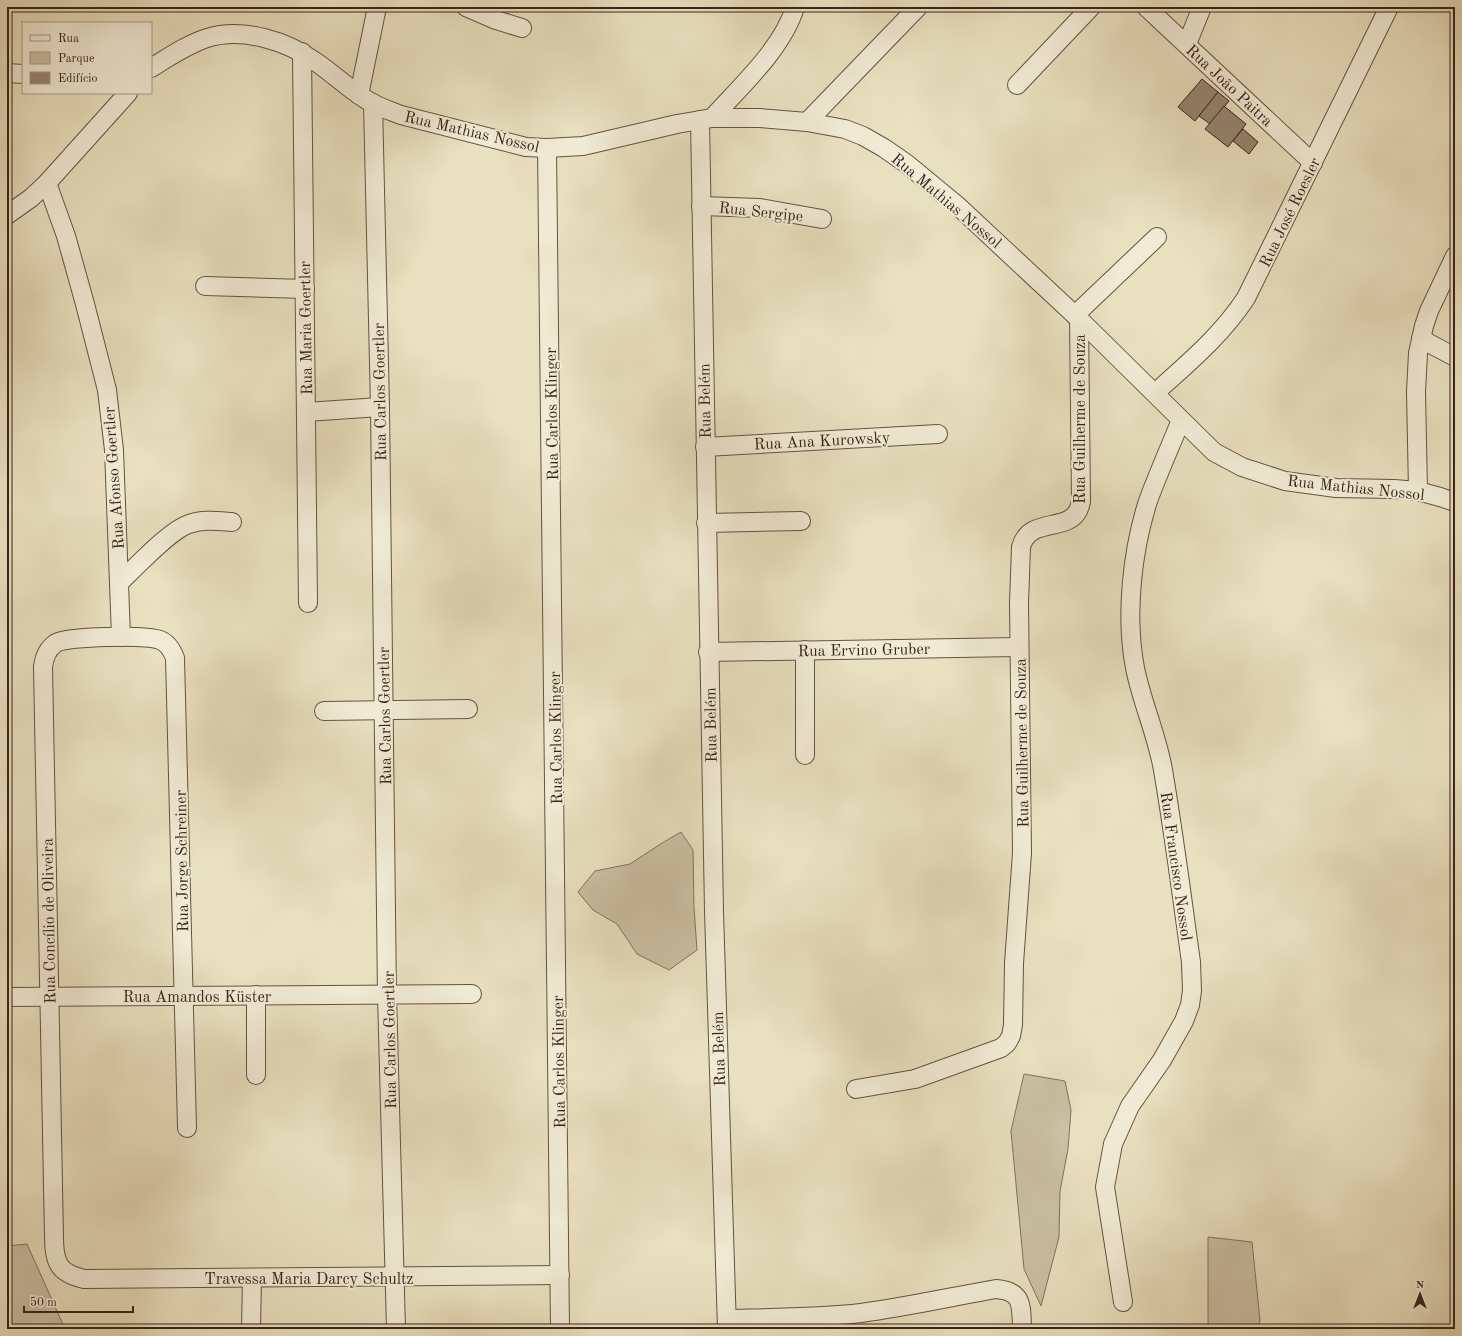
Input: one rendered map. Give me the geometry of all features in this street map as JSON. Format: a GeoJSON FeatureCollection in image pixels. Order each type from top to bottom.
{"type":"FeatureCollection","features":[{"type":"Feature","properties":{"kind":"street","name":"Rua Carlos Goertler"},"geometry":{"type":"LineString","coordinates":[[377,7],[366,99],[380,407],[388,995],[396,1329]]}},
{"type":"Feature","properties":{"kind":"street"},"geometry":{"type":"LineString","coordinates":[[466,7],[496,20],[522,28]]}},
{"type":"Feature","properties":{"kind":"street"},"geometry":{"type":"LineString","coordinates":[[706,119],[778,43],[787,27],[795,7]]}},
{"type":"Feature","properties":{"kind":"street"},"geometry":{"type":"LineString","coordinates":[[807,122],[918,7]]}},
{"type":"Feature","properties":{"kind":"street"},"geometry":{"type":"LineString","coordinates":[[1017,85],[1091,7]]}},
{"type":"Feature","properties":{"kind":"street","name":"Rua João Paitra"},"geometry":{"type":"LineString","coordinates":[[1146,7],[1313,163]]}},
{"type":"Feature","properties":{"kind":"street"},"geometry":{"type":"LineString","coordinates":[[1187,44],[1202,7]]}},
{"type":"Feature","properties":{"kind":"street","name":"Rua José Roesler"},"geometry":{"type":"LineString","coordinates":[[1155,393],[1213,340],[1237,313],[1250,292],[1389,7]]}},
{"type":"Feature","properties":{"kind":"street","name":"Rua Mathias Nossol"},"geometry":{"type":"LineString","coordinates":[[152,67],[186,47],[208,38],[226,35],[248,35],[269,39],[287,44],[302,52],[366,99],[400,115],[526,147],[547,148],[583,146],[677,124],[706,119],[760,118],[807,122],[845,129],[863,136],[908,164],[959,206],[1077,317],[1214,452],[1242,467],[1285,481],[1324,487],[1418,491],[1455,502]]}},
{"type":"Feature","properties":{"kind":"street","name":"Rua Maria Goertler"},"geometry":{"type":"LineString","coordinates":[[302,52],[308,603]]}},
{"type":"Feature","properties":{"kind":"street"},"geometry":{"type":"LineString","coordinates":[[7,73],[22,74]]}},
{"type":"Feature","properties":{"kind":"street"},"geometry":{"type":"LineString","coordinates":[[7,214],[31,198],[47,183],[127,94]]}},
{"type":"Feature","properties":{"kind":"street","name":"Rua Belém"},"geometry":{"type":"LineString","coordinates":[[706,119],[701,206],[708,652],[714,919],[727,1324]]}},
{"type":"Feature","properties":{"kind":"street","name":"Rua Carlos Klinger"},"geometry":{"type":"LineString","coordinates":[[547,148],[560,1329]]}},
{"type":"Feature","properties":{"kind":"street","name":"Rua Afonso Goertler"},"geometry":{"type":"LineString","coordinates":[[47,183],[66,236],[107,390],[114,450],[121,637]]}},
{"type":"Feature","properties":{"kind":"street","name":"Rua Sergipe"},"geometry":{"type":"LineString","coordinates":[[701,206],[760,208],[822,219]]}},
{"type":"Feature","properties":{"kind":"street"},"geometry":{"type":"LineString","coordinates":[[1077,317],[1157,237]]}},
{"type":"Feature","properties":{"kind":"street"},"geometry":{"type":"LineString","coordinates":[[1418,491],[1416,392],[1420,339],[1429,311],[1455,256]]}},
{"type":"Feature","properties":{"kind":"street"},"geometry":{"type":"LineString","coordinates":[[205,286],[305,289]]}},
{"type":"Feature","properties":{"kind":"street","name":"Rua Guilherme de Souza"},"geometry":{"type":"LineString","coordinates":[[856,1089],[894,1084],[929,1075],[1001,1048],[1007,1043],[1011,1036],[1013,1026],[1014,963],[1022,853],[1020,568],[1023,540],[1029,533],[1034,530],[1069,520],[1076,516],[1080,509],[1077,317]]}},
{"type":"Feature","properties":{"kind":"street"},"geometry":{"type":"LineString","coordinates":[[1420,339],[1455,357]]}},
{"type":"Feature","properties":{"kind":"street"},"geometry":{"type":"LineString","coordinates":[[306,412],[380,407]]}},
{"type":"Feature","properties":{"kind":"street","name":"Rua Francisco Nossol"},"geometry":{"type":"LineString","coordinates":[[1123,1302],[1105,1187],[1113,1144],[1130,1106],[1162,1060],[1184,1021],[1190,1005],[1192,991],[1191,962],[1163,770],[1154,730],[1141,694],[1135,669],[1130,625],[1131,596],[1136,552],[1142,521],[1181,420]]}},
{"type":"Feature","properties":{"kind":"street","name":"Rua Ana Kurowsky"},"geometry":{"type":"LineString","coordinates":[[705,447],[938,434]]}},
{"type":"Feature","properties":{"kind":"street"},"geometry":{"type":"LineString","coordinates":[[706,523],[801,521]]}},
{"type":"Feature","properties":{"kind":"street"},"geometry":{"type":"LineString","coordinates":[[119,583],[167,538],[180,528],[198,522],[232,522]]}},
{"type":"Feature","properties":{"kind":"street","name":"Rua Jorge Schreiner"},"geometry":{"type":"LineString","coordinates":[[121,637],[153,638],[161,640],[168,645],[175,658],[187,1128]]}},
{"type":"Feature","properties":{"kind":"street","name":"Rua Concílio de Oliveira"},"geometry":{"type":"LineString","coordinates":[[60,1268],[54,1249],[44,662],[49,649],[56,643],[65,640],[121,637]]}},
{"type":"Feature","properties":{"kind":"street","name":"Rua Ervino Gruber"},"geometry":{"type":"LineString","coordinates":[[708,652],[1020,647]]}},
{"type":"Feature","properties":{"kind":"street"},"geometry":{"type":"LineString","coordinates":[[805,650],[805,755]]}},
{"type":"Feature","properties":{"kind":"street"},"geometry":{"type":"LineString","coordinates":[[324,711],[468,709]]}},
{"type":"Feature","properties":{"kind":"street","name":"Rua Amandos Küster"},"geometry":{"type":"LineString","coordinates":[[7,997],[472,994]]}},
{"type":"Feature","properties":{"kind":"street"},"geometry":{"type":"LineString","coordinates":[[256,995],[256,1075]]}},
{"type":"Feature","properties":{"kind":"street","name":"Travessa Maria Darcy Schultz"},"geometry":{"type":"LineString","coordinates":[[60,1268],[66,1274],[84,1280],[394,1278],[560,1275]]}},
{"type":"Feature","properties":{"kind":"street"},"geometry":{"type":"LineString","coordinates":[[251,1329],[252,1278]]}},
{"type":"Feature","properties":{"kind":"street"},"geometry":{"type":"LineString","coordinates":[[727,1324],[862,1312],[905,1306],[996,1289],[1008,1290],[1016,1296],[1020,1305],[1022,1329]]}},
{"type":"Feature","properties":{"kind":"green space"},"geometry":{"type":"Polygon","coordinates":[[[681,832],[693,850],[694,908],[697,950],[669,970],[637,954],[617,924],[593,910],[578,892],[595,871],[630,864],[681,832]]]}},
{"type":"Feature","properties":{"kind":"green space"},"geometry":{"type":"Polygon","coordinates":[[[1024,1074],[1065,1081],[1071,1110],[1068,1149],[1060,1191],[1059,1237],[1041,1306],[1024,1269],[1011,1131],[1024,1074]]]}},
{"type":"Feature","properties":{"kind":"green space"},"geometry":{"type":"Polygon","coordinates":[[[1208,1237],[1252,1242],[1260,1320],[1258,1329],[1208,1329],[1208,1237]]]}},
{"type":"Feature","properties":{"kind":"green space"},"geometry":{"type":"Polygon","coordinates":[[[27,1244],[65,1329],[7,1329],[7,1246],[27,1244]]]}},
{"type":"Feature","properties":{"kind":"building"},"geometry":{"type":"Polygon","coordinates":[[[1202,79],[1218,92],[1195,121],[1178,107],[1202,79]]]}},
{"type":"Feature","properties":{"kind":"building"},"geometry":{"type":"Polygon","coordinates":[[[1218,92],[1229,101],[1210,124],[1199,116],[1218,92]]]}},
{"type":"Feature","properties":{"kind":"building"},"geometry":{"type":"Polygon","coordinates":[[[1224,106],[1246,124],[1228,147],[1205,129],[1224,106]]]}},
{"type":"Feature","properties":{"kind":"building"},"geometry":{"type":"Polygon","coordinates":[[[1243,129],[1258,142],[1249,154],[1233,141],[1243,129]]]}}]}
